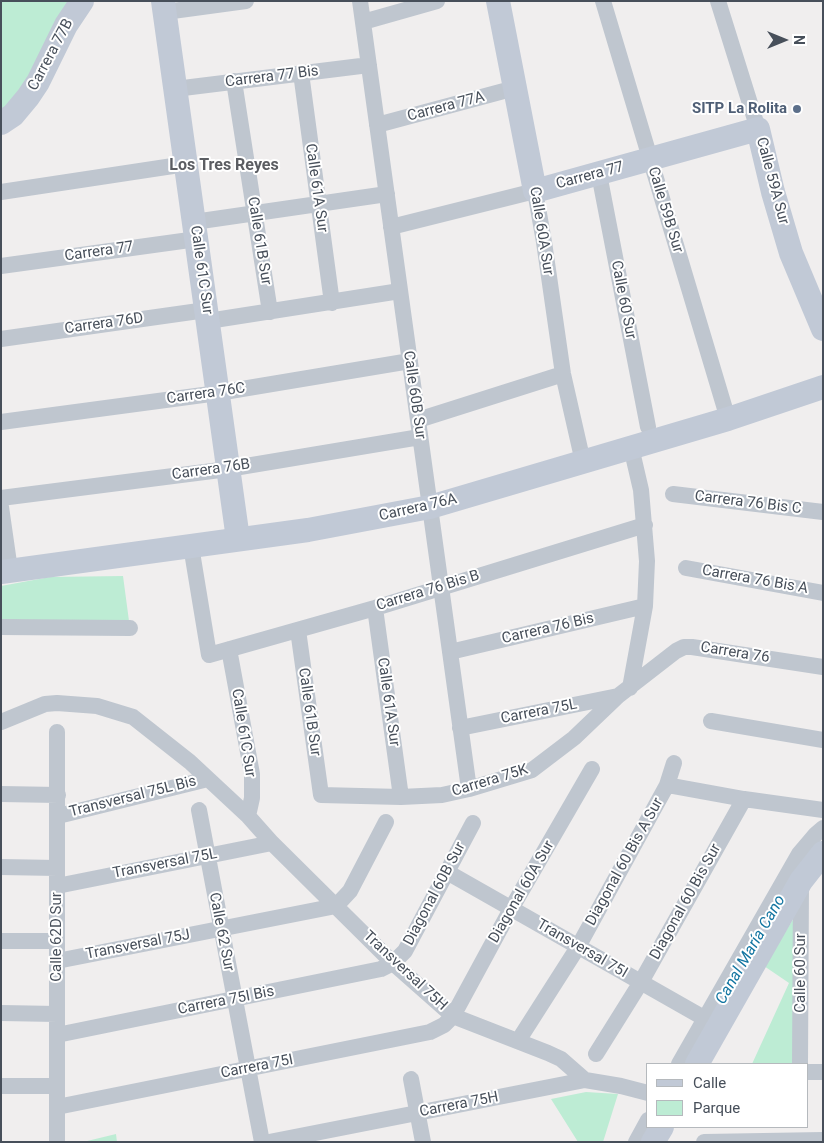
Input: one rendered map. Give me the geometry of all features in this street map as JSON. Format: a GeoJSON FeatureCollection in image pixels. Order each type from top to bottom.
{"type":"FeatureCollection","features":[{"type":"Feature","properties":{"kind":"street","name":"Carrera 77B"},"geometry":{"type":"LineString","coordinates":[[1,123],[20,108],[38,82],[66,24],[82,1]]}},
{"type":"Feature","properties":{"kind":"street"},"geometry":{"type":"LineString","coordinates":[[164,7],[246,1]]}},
{"type":"Feature","properties":{"kind":"street","name":"Calle 60B Sur"},"geometry":{"type":"LineString","coordinates":[[360,1],[469,789]]}},
{"type":"Feature","properties":{"kind":"street"},"geometry":{"type":"LineString","coordinates":[[363,22],[437,1]]}},
{"type":"Feature","properties":{"kind":"street","name":"Calle 60A Sur"},"geometry":{"type":"LineString","coordinates":[[498,1],[544,242],[563,374],[583,462]]}},
{"type":"Feature","properties":{"kind":"street","name":"Calle 59B Sur"},"geometry":{"type":"LineString","coordinates":[[603,1],[728,419]]}},
{"type":"Feature","properties":{"kind":"street","name":"Calle 59A Sur"},"geometry":{"type":"LineString","coordinates":[[718,1],[758,129],[773,192],[792,253],[823,329]]}},
{"type":"Feature","properties":{"kind":"street","name":"Calle 61C Sur"},"geometry":{"type":"LineString","coordinates":[[164,7],[238,539]]}},
{"type":"Feature","properties":{"kind":"street","name":"Carrera 77 Bis"},"geometry":{"type":"LineString","coordinates":[[175,89],[369,65]]}},
{"type":"Feature","properties":{"kind":"street","name":"Calle 61A Sur"},"geometry":{"type":"LineString","coordinates":[[301,73],[332,303]]}},
{"type":"Feature","properties":{"kind":"street","name":"Calle 61B Sur"},"geometry":{"type":"LineString","coordinates":[[234,81],[270,312]]}},
{"type":"Feature","properties":{"kind":"street","name":"Carrera 77A"},"geometry":{"type":"LineString","coordinates":[[377,125],[515,88]]}},
{"type":"Feature","properties":{"kind":"street","name":"Carrera 77"},"geometry":{"type":"LineString","coordinates":[[391,227],[599,174],[758,129]]}},
{"type":"Feature","properties":{"kind":"street"},"geometry":{"type":"LineString","coordinates":[[1,192],[186,164]]}},
{"type":"Feature","properties":{"kind":"street","name":"Calle 60 Sur"},"geometry":{"type":"LineString","coordinates":[[599,174],[648,427]]}},
{"type":"Feature","properties":{"kind":"street","name":"Carrera 77"},"geometry":{"type":"LineString","coordinates":[[1,266],[195,231],[254,214],[387,194]]}},
{"type":"Feature","properties":{"kind":"street","name":"Carrera 76D"},"geometry":{"type":"LineString","coordinates":[[1,339],[207,316],[270,312],[400,291]]}},
{"type":"Feature","properties":{"kind":"street","name":"Carrera 76C"},"geometry":{"type":"LineString","coordinates":[[1,422],[218,393],[410,361]]}},
{"type":"Feature","properties":{"kind":"street"},"geometry":{"type":"LineString","coordinates":[[418,420],[563,374]]}},
{"type":"Feature","properties":{"kind":"street","name":"Carrera 76A"},"geometry":{"type":"LineString","coordinates":[[6,571],[347,524],[430,507],[728,419],[823,387]]}},
{"type":"Feature","properties":{"kind":"street","name":"Carrera 76B"},"geometry":{"type":"LineString","coordinates":[[1,498],[228,469],[420,437]]}},
{"type":"Feature","properties":{"kind":"street"},"geometry":{"type":"LineString","coordinates":[[624,692],[646,606],[646,525],[641,490],[631,447]]}},
{"type":"Feature","properties":{"kind":"street","name":"Carrera 76 Bis C"},"geometry":{"type":"LineString","coordinates":[[673,494],[823,512]]}},
{"type":"Feature","properties":{"kind":"street"},"geometry":{"type":"LineString","coordinates":[[1,507],[6,571]]}},
{"type":"Feature","properties":{"kind":"street","name":"Carrera 76 Bis B"},"geometry":{"type":"LineString","coordinates":[[191,546],[209,655],[375,608],[441,586],[646,525]]}},
{"type":"Feature","properties":{"kind":"street","name":"Carrera 76 Bis A"},"geometry":{"type":"LineString","coordinates":[[686,568],[823,593]]}},
{"type":"Feature","properties":{"kind":"street","name":"Carrera 76 Bis"},"geometry":{"type":"LineString","coordinates":[[450,652],[646,606]]}},
{"type":"Feature","properties":{"kind":"street","name":"Calle 61A Sur"},"geometry":{"type":"LineString","coordinates":[[375,608],[401,797]]}},
{"type":"Feature","properties":{"kind":"street"},"geometry":{"type":"LineString","coordinates":[[1,627],[130,628]]}},
{"type":"Feature","properties":{"kind":"street","name":"Calle 61B Sur"},"geometry":{"type":"LineString","coordinates":[[298,630],[321,795]]}},
{"type":"Feature","properties":{"kind":"street","name":"Carrera 76"},"geometry":{"type":"LineString","coordinates":[[624,692],[676,651],[684,647],[823,667]]}},
{"type":"Feature","properties":{"kind":"street","name":"Calle 61C Sur"},"geometry":{"type":"LineString","coordinates":[[229,649],[252,774],[252,798],[248,816]]}},
{"type":"Feature","properties":{"kind":"street","name":"Carrera 75L"},"geometry":{"type":"LineString","coordinates":[[460,728],[624,692]]}},
{"type":"Feature","properties":{"kind":"street","name":"Carrera 75K"},"geometry":{"type":"LineString","coordinates":[[321,795],[401,797],[442,795],[532,770],[574,738],[624,692]]}},
{"type":"Feature","properties":{"kind":"street"},"geometry":{"type":"LineString","coordinates":[[1,722],[45,704],[57,703],[96,706],[133,717],[190,762],[248,816],[272,843]]}},
{"type":"Feature","properties":{"kind":"street"},"geometry":{"type":"LineString","coordinates":[[711,721],[823,740]]}},
{"type":"Feature","properties":{"kind":"street","name":"Calle 62D Sur"},"geometry":{"type":"LineString","coordinates":[[56,1142],[57,732]]}},
{"type":"Feature","properties":{"kind":"street","name":"Diagonal 60 Bis A Sur"},"geometry":{"type":"LineString","coordinates":[[518,1041],[578,947],[667,785],[674,764]]}},
{"type":"Feature","properties":{"kind":"street","name":"Diagonal 60A Sur"},"geometry":{"type":"LineString","coordinates":[[453,1016],[511,909],[592,768]]}},
{"type":"Feature","properties":{"kind":"street","name":"Transversal 75L Bis"},"geometry":{"type":"LineString","coordinates":[[58,816],[208,779]]}},
{"type":"Feature","properties":{"kind":"street"},"geometry":{"type":"LineString","coordinates":[[667,785],[744,799],[823,810]]}},
{"type":"Feature","properties":{"kind":"street"},"geometry":{"type":"LineString","coordinates":[[1,794],[58,794]]}},
{"type":"Feature","properties":{"kind":"street","name":"Diagonal 60 Bis Sur"},"geometry":{"type":"LineString","coordinates":[[596,1054],[641,982],[744,799]]}},
{"type":"Feature","properties":{"kind":"street","name":"Calle 62 Sur"},"geometry":{"type":"LineString","coordinates":[[199,810],[262,1142]]}},
{"type":"Feature","properties":{"kind":"street"},"geometry":{"type":"LineString","coordinates":[[336,906],[350,891],[386,822]]}},
{"type":"Feature","properties":{"kind":"street","name":"Diagonal 60B Sur"},"geometry":{"type":"LineString","coordinates":[[393,962],[405,951],[473,823]]}},
{"type":"Feature","properties":{"kind":"street"},"geometry":{"type":"LineString","coordinates":[[697,1063],[712,1022],[799,854],[823,828]]}},
{"type":"Feature","properties":{"kind":"street","name":"Transversal 75L"},"geometry":{"type":"LineString","coordinates":[[58,886],[272,843]]}},
{"type":"Feature","properties":{"kind":"street","name":"Transversal 75H"},"geometry":{"type":"LineString","coordinates":[[272,843],[393,962],[453,1016],[561,1059],[585,1080]]}},
{"type":"Feature","properties":{"kind":"street"},"geometry":{"type":"LineString","coordinates":[[680,1063],[712,1022],[801,881],[823,853]]}},
{"type":"Feature","properties":{"kind":"street"},"geometry":{"type":"LineString","coordinates":[[1,867],[58,868]]}},
{"type":"Feature","properties":{"kind":"street","name":"Transversal 75I"},"geometry":{"type":"LineString","coordinates":[[447,872],[712,1022]]}},
{"type":"Feature","properties":{"kind":"street","name":"Calle 60 Sur"},"geometry":{"type":"LineString","coordinates":[[800,1063],[801,881]]}},
{"type":"Feature","properties":{"kind":"street","name":"Transversal 75J"},"geometry":{"type":"LineString","coordinates":[[57,961],[336,906]]}},
{"type":"Feature","properties":{"kind":"street"},"geometry":{"type":"LineString","coordinates":[[1,940],[57,941]]}},
{"type":"Feature","properties":{"kind":"street","name":"Carrera 75I Bis"},"geometry":{"type":"LineString","coordinates":[[57,1035],[381,969],[393,962]]}},
{"type":"Feature","properties":{"kind":"street"},"geometry":{"type":"LineString","coordinates":[[1,1013],[57,1014]]}},
{"type":"Feature","properties":{"kind":"street","name":"Carrera 75I"},"geometry":{"type":"LineString","coordinates":[[57,1107],[430,1032],[444,1025],[453,1016]]}},
{"type":"Feature","properties":{"kind":"street"},"geometry":{"type":"LineString","coordinates":[[809,1072],[823,1072]]}},
{"type":"Feature","properties":{"kind":"street"},"geometry":{"type":"LineString","coordinates":[[411,1079],[423,1142]]}},
{"type":"Feature","properties":{"kind":"street","name":"Carrera 75H"},"geometry":{"type":"LineString","coordinates":[[269,1142],[585,1080],[621,1086],[646,1093]]}},
{"type":"Feature","properties":{"kind":"street"},"geometry":{"type":"LineString","coordinates":[[1,1086],[57,1086]]}},
{"type":"Feature","properties":{"kind":"street"},"geometry":{"type":"LineString","coordinates":[[636,1142],[646,1124]]}},
{"type":"Feature","properties":{"kind":"street"},"geometry":{"type":"LineString","coordinates":[[653,1142],[661,1128]]}},
{"type":"Feature","properties":{"kind":"street"},"geometry":{"type":"LineString","coordinates":[[704,1142],[823,1140]]}},
{"type":"Feature","properties":{"kind":"green space"},"geometry":{"type":"Polygon","coordinates":[[[1,1],[72,1],[34,77],[1,116],[1,1]]]}},
{"type":"Feature","properties":{"kind":"green space"},"geometry":{"type":"Polygon","coordinates":[[[123,576],[129,621],[43,622],[1,619],[1,586],[50,577],[123,576]]]}},
{"type":"Feature","properties":{"kind":"green space"},"geometry":{"type":"Polygon","coordinates":[[[797,913],[796,1063],[752,1063],[789,983],[764,966],[797,913]]]}},
{"type":"Feature","properties":{"kind":"green space"},"geometry":{"type":"Polygon","coordinates":[[[586,1092],[618,1094],[603,1142],[578,1142],[551,1099],[586,1092]]]}},
{"type":"Feature","properties":{"kind":"green space"},"geometry":{"type":"Polygon","coordinates":[[[116,1134],[117,1142],[83,1142],[116,1134]]]}},
{"type":"Feature","properties":{"kind":"place","name":"SITP La Rolita"},"geometry":{"type":"Point","coordinates":[797,109]}},
{"type":"Feature","properties":{"kind":"district","name":"Los Tres Reyes"},"geometry":{"type":"Point","coordinates":[224,166]}},
{"type":"Feature","properties":{"kind":"water label","name":"Canal María Cano"},"geometry":{"type":"Point","coordinates":[751,950]}}]}
